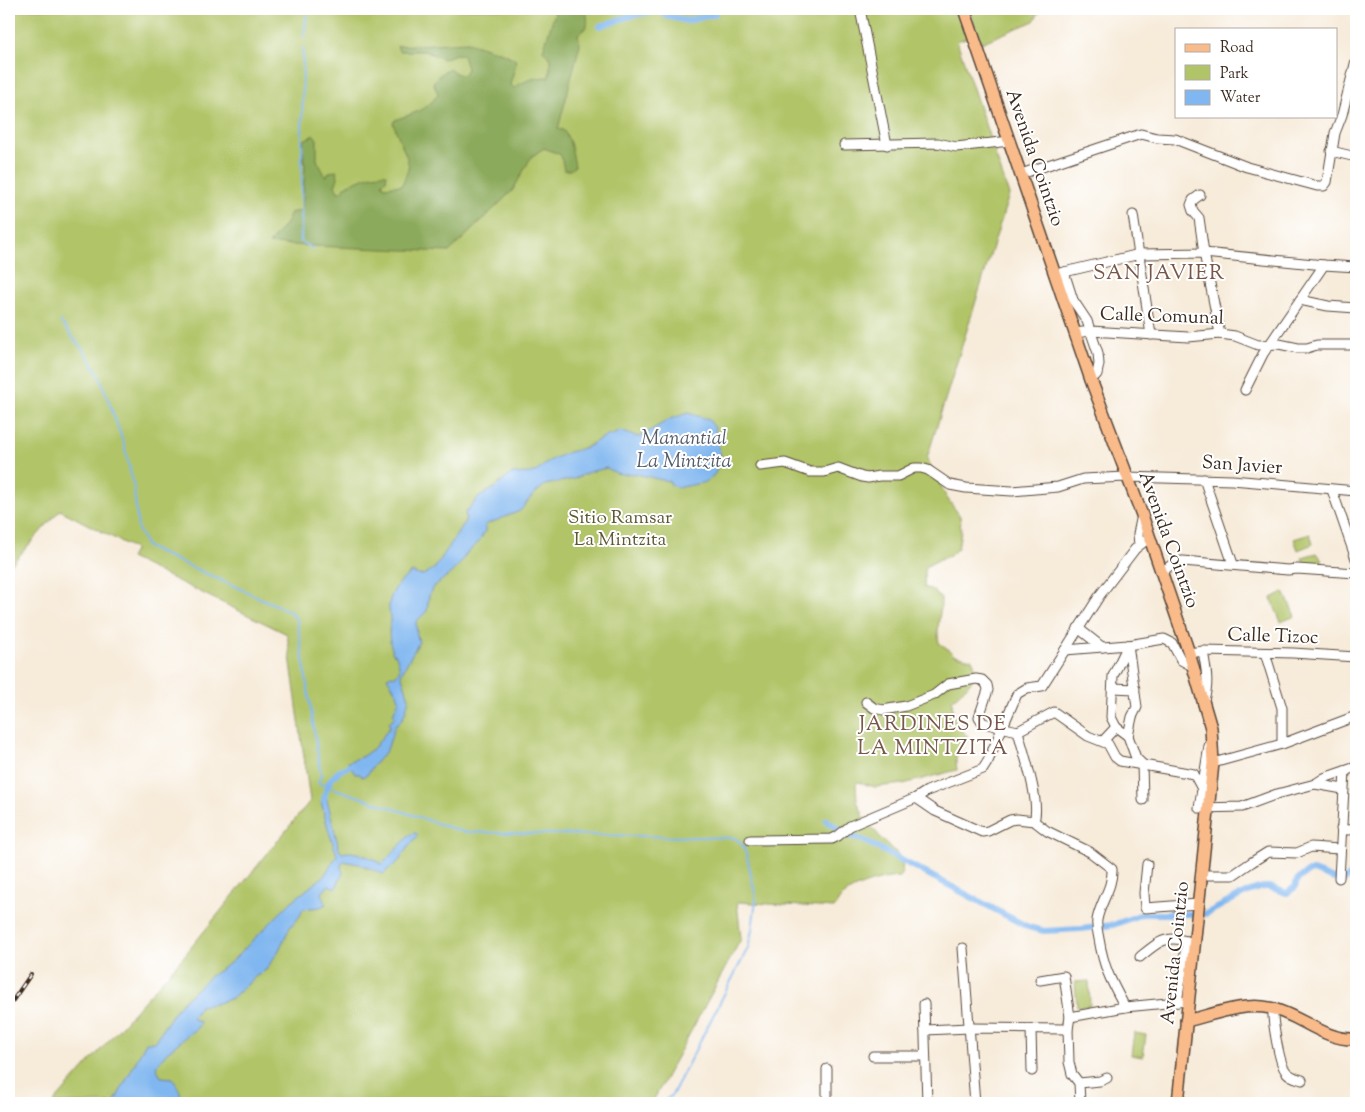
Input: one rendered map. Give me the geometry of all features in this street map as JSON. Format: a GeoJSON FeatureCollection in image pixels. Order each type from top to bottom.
{"type":"FeatureCollection","features":[{"type":"Feature","properties":{"kind":"main road","name":"Avenida Cointzio"},"geometry":{"type":"LineString","coordinates":[[964,9],[1021,174],[1060,273],[1075,333],[1162,572],[1194,667],[1211,728],[1213,763],[1198,904],[1190,942],[1183,1001],[1186,1022],[1178,1103]]}},
{"type":"Feature","properties":{"kind":"main road"},"geometry":{"type":"LineString","coordinates":[[1186,1022],[1255,1006],[1273,1009],[1328,1035],[1356,1039]]}},
{"type":"Feature","properties":{"kind":"street"},"geometry":{"type":"LineString","coordinates":[[860,9],[887,145]]}},
{"type":"Feature","properties":{"kind":"street"},"geometry":{"type":"LineString","coordinates":[[1021,174],[1141,134],[1175,139],[1247,167],[1317,186],[1324,186],[1327,182],[1331,151],[1356,60]]}},
{"type":"Feature","properties":{"kind":"street"},"geometry":{"type":"LineString","coordinates":[[844,144],[938,143],[956,148],[1010,141]]}},
{"type":"Feature","properties":{"kind":"street"},"geometry":{"type":"LineString","coordinates":[[1331,151],[1356,157]]}},
{"type":"Feature","properties":{"kind":"street"},"geometry":{"type":"LineString","coordinates":[[1200,195],[1193,200],[1191,205],[1199,218],[1220,334]]}},
{"type":"Feature","properties":{"kind":"street"},"geometry":{"type":"LineString","coordinates":[[1133,215],[1151,335]]}},
{"type":"Feature","properties":{"kind":"street"},"geometry":{"type":"LineString","coordinates":[[1091,380],[1097,374],[1099,364],[1098,353],[1087,321],[1073,300],[1060,273],[1140,254],[1204,253],[1356,267]]}},
{"type":"Feature","properties":{"kind":"street"},"geometry":{"type":"LineString","coordinates":[[1245,390],[1270,344],[1324,265]]}},
{"type":"Feature","properties":{"kind":"street"},"geometry":{"type":"LineString","coordinates":[[1300,300],[1328,306],[1356,308]]}},
{"type":"Feature","properties":{"kind":"street","name":"Calle Comunal"},"geometry":{"type":"LineString","coordinates":[[1075,333],[1090,331],[1188,337],[1220,334],[1235,336],[1258,344],[1307,348],[1317,345],[1356,345]]}},
{"type":"Feature","properties":{"kind":"street","name":"San Javier"},"geometry":{"type":"LineString","coordinates":[[760,466],[785,463],[810,472],[824,472],[838,468],[868,478],[898,476],[914,468],[921,468],[928,470],[950,484],[966,488],[1012,491],[1058,487],[1083,479],[1126,477],[1232,480],[1356,491]]}},
{"type":"Feature","properties":{"kind":"street"},"geometry":{"type":"LineString","coordinates":[[1204,479],[1233,564]]}},
{"type":"Feature","properties":{"kind":"street"},"geometry":{"type":"LineString","coordinates":[[1332,490],[1356,559]]}},
{"type":"Feature","properties":{"kind":"street"},"geometry":{"type":"LineString","coordinates":[[1138,544],[1142,515]]}},
{"type":"Feature","properties":{"kind":"street"},"geometry":{"type":"LineString","coordinates":[[750,840],[832,839],[850,826],[916,798],[927,791],[969,776],[983,768],[988,762],[1017,694],[1027,688],[1042,686],[1100,595],[1138,544],[1150,538]]}},
{"type":"Feature","properties":{"kind":"street"},"geometry":{"type":"LineString","coordinates":[[1162,572],[1175,562],[1182,560],[1288,570],[1356,573]]}},
{"type":"Feature","properties":{"kind":"street"},"geometry":{"type":"LineString","coordinates":[[1078,628],[1102,647]]}},
{"type":"Feature","properties":{"kind":"street"},"geometry":{"type":"LineString","coordinates":[[1065,650],[1128,645],[1164,639],[1172,643],[1181,660],[1194,667]]}},
{"type":"Feature","properties":{"kind":"street"},"geometry":{"type":"LineString","coordinates":[[1128,645],[1116,668],[1111,717],[1116,727],[1128,736]]}},
{"type":"Feature","properties":{"kind":"street"},"geometry":{"type":"LineString","coordinates":[[1128,645],[1136,707],[1128,736],[1136,758],[1142,764],[1143,800]]}},
{"type":"Feature","properties":{"kind":"street"},"geometry":{"type":"LineString","coordinates":[[1203,651],[1208,683],[1207,693],[1203,702]]}},
{"type":"Feature","properties":{"kind":"street","name":"Calle Tizoc"},"geometry":{"type":"LineString","coordinates":[[1189,653],[1203,651],[1293,653],[1356,657]]}},
{"type":"Feature","properties":{"kind":"street"},"geometry":{"type":"LineString","coordinates":[[1265,653],[1282,708],[1282,744]]}},
{"type":"Feature","properties":{"kind":"street"},"geometry":{"type":"LineString","coordinates":[[866,702],[874,708],[883,710],[906,706],[934,695],[948,684],[976,678],[982,680],[987,685],[988,690],[979,717],[983,722],[1018,731],[1054,712],[1088,736],[1104,741],[1108,744],[1115,758],[1120,761],[1194,774],[1202,789]]}},
{"type":"Feature","properties":{"kind":"street"},"geometry":{"type":"LineString","coordinates":[[1113,688],[1135,689]]}},
{"type":"Feature","properties":{"kind":"street"},"geometry":{"type":"LineString","coordinates":[[1213,763],[1282,744],[1356,716]]}},
{"type":"Feature","properties":{"kind":"street"},"geometry":{"type":"LineString","coordinates":[[1104,741],[1116,727]]}},
{"type":"Feature","properties":{"kind":"street"},"geometry":{"type":"LineString","coordinates":[[1211,728],[1199,808],[1242,807],[1277,794],[1315,784],[1324,778],[1356,766]]}},
{"type":"Feature","properties":{"kind":"street"},"geometry":{"type":"LineString","coordinates":[[1018,731],[1033,790],[1036,814],[1034,821]]}},
{"type":"Feature","properties":{"kind":"street"},"geometry":{"type":"LineString","coordinates":[[1143,774],[1171,770]]}},
{"type":"Feature","properties":{"kind":"street"},"geometry":{"type":"LineString","coordinates":[[1339,878],[1339,850],[1345,770]]}},
{"type":"Feature","properties":{"kind":"street"},"geometry":{"type":"LineString","coordinates":[[1315,784],[1343,789]]}},
{"type":"Feature","properties":{"kind":"street"},"geometry":{"type":"LineString","coordinates":[[916,798],[935,811],[982,832],[1010,820],[1034,821],[1054,835],[1090,852],[1112,869],[1110,888],[1102,904],[1097,926],[1102,958],[1107,974],[1125,1007]]}},
{"type":"Feature","properties":{"kind":"street"},"geometry":{"type":"LineString","coordinates":[[1341,829],[1356,829]]}},
{"type":"Feature","properties":{"kind":"street"},"geometry":{"type":"LineString","coordinates":[[1201,875],[1233,875],[1268,852],[1297,853],[1311,847],[1339,850]]}},
{"type":"Feature","properties":{"kind":"street"},"geometry":{"type":"LineString","coordinates":[[1147,864],[1144,893],[1145,908],[1198,904]]}},
{"type":"Feature","properties":{"kind":"street"},"geometry":{"type":"LineString","coordinates":[[1140,957],[1162,940],[1172,938],[1190,942]]}},
{"type":"Feature","properties":{"kind":"street"},"geometry":{"type":"LineString","coordinates":[[963,948],[976,1103]]}},
{"type":"Feature","properties":{"kind":"street"},"geometry":{"type":"LineString","coordinates":[[1040,980],[1064,976],[1070,1017],[1068,1029],[1069,1062],[1072,1074],[1078,1083],[1080,1103]]}},
{"type":"Feature","properties":{"kind":"street"},"geometry":{"type":"LineString","coordinates":[[1070,1017],[1125,1007],[1183,1001]]}},
{"type":"Feature","properties":{"kind":"street"},"geometry":{"type":"LineString","coordinates":[[924,1004],[927,1103]]}},
{"type":"Feature","properties":{"kind":"street"},"geometry":{"type":"LineString","coordinates":[[1273,1009],[1273,1029],[1284,1070],[1302,1080]]}},
{"type":"Feature","properties":{"kind":"street"},"geometry":{"type":"LineString","coordinates":[[925,1030],[970,1028],[1068,1029]]}},
{"type":"Feature","properties":{"kind":"street"},"geometry":{"type":"LineString","coordinates":[[1031,1029],[1032,1071]]}},
{"type":"Feature","properties":{"kind":"street"},"geometry":{"type":"LineString","coordinates":[[873,1056],[925,1056]]}},
{"type":"Feature","properties":{"kind":"street"},"geometry":{"type":"LineString","coordinates":[[827,1069],[827,1103]]}},
{"type":"Feature","properties":{"kind":"street"},"geometry":{"type":"LineString","coordinates":[[1078,1083],[1100,1081],[1107,1078]]}},
{"type":"Feature","properties":{"kind":"green space","name":"Sitio Ramsar La Mintzita"},"geometry":{"type":"Polygon","coordinates":[[[9,9],[959,9],[969,37],[957,41],[1009,195],[927,458],[947,498],[960,516],[961,531],[958,548],[950,556],[925,567],[924,587],[934,591],[941,599],[939,643],[954,655],[972,659],[975,665],[975,671],[970,682],[952,700],[955,720],[968,736],[967,741],[960,747],[957,753],[957,770],[903,784],[875,787],[858,782],[856,784],[857,801],[864,822],[901,859],[902,870],[900,877],[877,880],[860,886],[841,898],[834,908],[737,902],[741,939],[652,1103],[53,1103],[184,956],[310,801],[287,634],[130,558],[135,549],[60,510],[9,567],[9,9]]]}},
{"type":"Feature","properties":{"kind":"green space"},"geometry":{"type":"Polygon","coordinates":[[[552,9],[586,9],[587,14],[588,21],[585,29],[578,34],[580,44],[558,129],[563,130],[568,138],[575,166],[570,170],[564,170],[561,155],[544,148],[531,157],[513,190],[449,252],[269,244],[287,222],[290,213],[302,210],[305,166],[302,146],[304,140],[314,135],[317,139],[317,160],[326,177],[329,172],[337,171],[338,178],[335,186],[338,192],[343,191],[345,187],[355,181],[376,174],[387,174],[386,180],[382,183],[384,187],[402,185],[409,167],[393,123],[395,120],[424,108],[434,99],[438,94],[433,82],[443,72],[448,69],[462,76],[467,69],[463,55],[456,54],[443,59],[425,51],[399,51],[397,46],[468,42],[505,54],[515,59],[516,64],[510,84],[514,88],[531,80],[549,77],[551,60],[543,50],[555,13],[552,9]]]}},
{"type":"Feature","properties":{"kind":"green space"},"geometry":{"type":"Polygon","coordinates":[[[969,9],[1041,9],[1034,21],[981,43],[969,9]]]}},
{"type":"Feature","properties":{"kind":"green space"},"geometry":{"type":"Polygon","coordinates":[[[1310,534],[1313,544],[1298,550],[1294,539],[1310,534]]]}},
{"type":"Feature","properties":{"kind":"green space"},"geometry":{"type":"Polygon","coordinates":[[[1317,553],[1322,560],[1322,565],[1304,564],[1302,557],[1317,553]]]}},
{"type":"Feature","properties":{"kind":"green space"},"geometry":{"type":"Polygon","coordinates":[[[1284,592],[1295,616],[1281,622],[1271,598],[1284,592]]]}},
{"type":"Feature","properties":{"kind":"green space"},"geometry":{"type":"Polygon","coordinates":[[[1089,981],[1090,1006],[1077,1007],[1075,982],[1089,981]]]}},
{"type":"Feature","properties":{"kind":"green space"},"geometry":{"type":"Polygon","coordinates":[[[1134,1033],[1146,1035],[1143,1057],[1131,1055],[1134,1033]]]}},
{"type":"Feature","properties":{"kind":"water","name":"Manantial La Mintzita"},"geometry":{"type":"Polygon","coordinates":[[[688,413],[708,419],[715,428],[716,440],[721,455],[714,475],[706,482],[678,488],[671,485],[669,481],[636,474],[621,474],[607,468],[589,472],[574,479],[545,485],[533,495],[520,511],[485,525],[485,531],[479,542],[466,554],[460,564],[450,574],[432,588],[427,611],[416,622],[419,642],[401,674],[409,698],[405,714],[395,726],[387,750],[368,774],[362,777],[360,774],[355,774],[348,762],[363,756],[374,748],[390,727],[389,723],[395,716],[393,714],[399,700],[387,677],[396,676],[400,669],[390,642],[389,606],[392,594],[400,582],[412,572],[423,575],[435,568],[463,525],[466,519],[465,513],[478,498],[511,474],[537,471],[549,461],[566,453],[587,447],[607,435],[613,435],[619,431],[639,437],[670,419],[688,413]]]}},
{"type":"Feature","properties":{"kind":"water"},"geometry":{"type":"Polygon","coordinates":[[[327,799],[339,849],[342,853],[357,853],[382,864],[411,834],[416,833],[418,835],[400,860],[383,874],[359,864],[342,861],[341,868],[343,873],[337,886],[334,888],[329,885],[322,893],[326,904],[320,907],[303,909],[300,916],[290,927],[279,950],[266,970],[255,977],[232,998],[215,1004],[200,1006],[192,1018],[200,1022],[198,1027],[166,1053],[156,1067],[161,1077],[173,1078],[180,1092],[182,1103],[114,1103],[146,1042],[154,1042],[179,1005],[209,977],[230,963],[291,902],[324,876],[337,855],[321,802],[327,799]]]}},
{"type":"Feature","properties":{"kind":"waterway"},"geometry":{"type":"LineString","coordinates":[[304,38],[307,9]]}},
{"type":"Feature","properties":{"kind":"waterway"},"geometry":{"type":"LineString","coordinates":[[669,10],[666,16],[687,21],[715,14]]}},
{"type":"Feature","properties":{"kind":"waterway"},"geometry":{"type":"LineString","coordinates":[[600,26],[634,15],[667,12]]}},
{"type":"Feature","properties":{"kind":"waterway"},"geometry":{"type":"LineString","coordinates":[[303,48],[301,242],[313,249]]}},
{"type":"Feature","properties":{"kind":"waterway"},"geometry":{"type":"LineString","coordinates":[[60,321],[90,359],[100,377],[124,444],[134,488],[138,529],[147,547],[289,611],[297,620],[321,775],[318,783],[463,832],[735,838],[742,844],[747,856],[756,899],[748,948],[672,1095],[662,1103]]}},
{"type":"Feature","properties":{"kind":"waterway"},"geometry":{"type":"LineString","coordinates":[[324,801],[326,789],[331,779],[349,766]]}},
{"type":"Feature","properties":{"kind":"waterway"},"geometry":{"type":"LineString","coordinates":[[826,820],[847,835],[865,841],[1028,927],[1044,931],[1081,929],[1113,925],[1142,914],[1195,914]]}},
{"type":"Feature","properties":{"kind":"waterway"},"geometry":{"type":"LineString","coordinates":[[1205,914],[1245,893],[1262,887],[1270,887],[1287,893],[1295,887],[1297,880],[1306,873],[1313,871],[1334,879],[1345,880],[1356,870]]}},
{"type":"Feature","properties":{"kind":"railway"},"geometry":{"type":"LineString","coordinates":[[9,1006],[31,974]]}},
{"type":"Feature","properties":{"kind":"district","name":"SAN JAVIER"},"geometry":{"type":"Point","coordinates":[1159,274]}},
{"type":"Feature","properties":{"kind":"district","name":"JARDINES DE LA MINTZITA"},"geometry":{"type":"Point","coordinates":[933,737]}}]}
